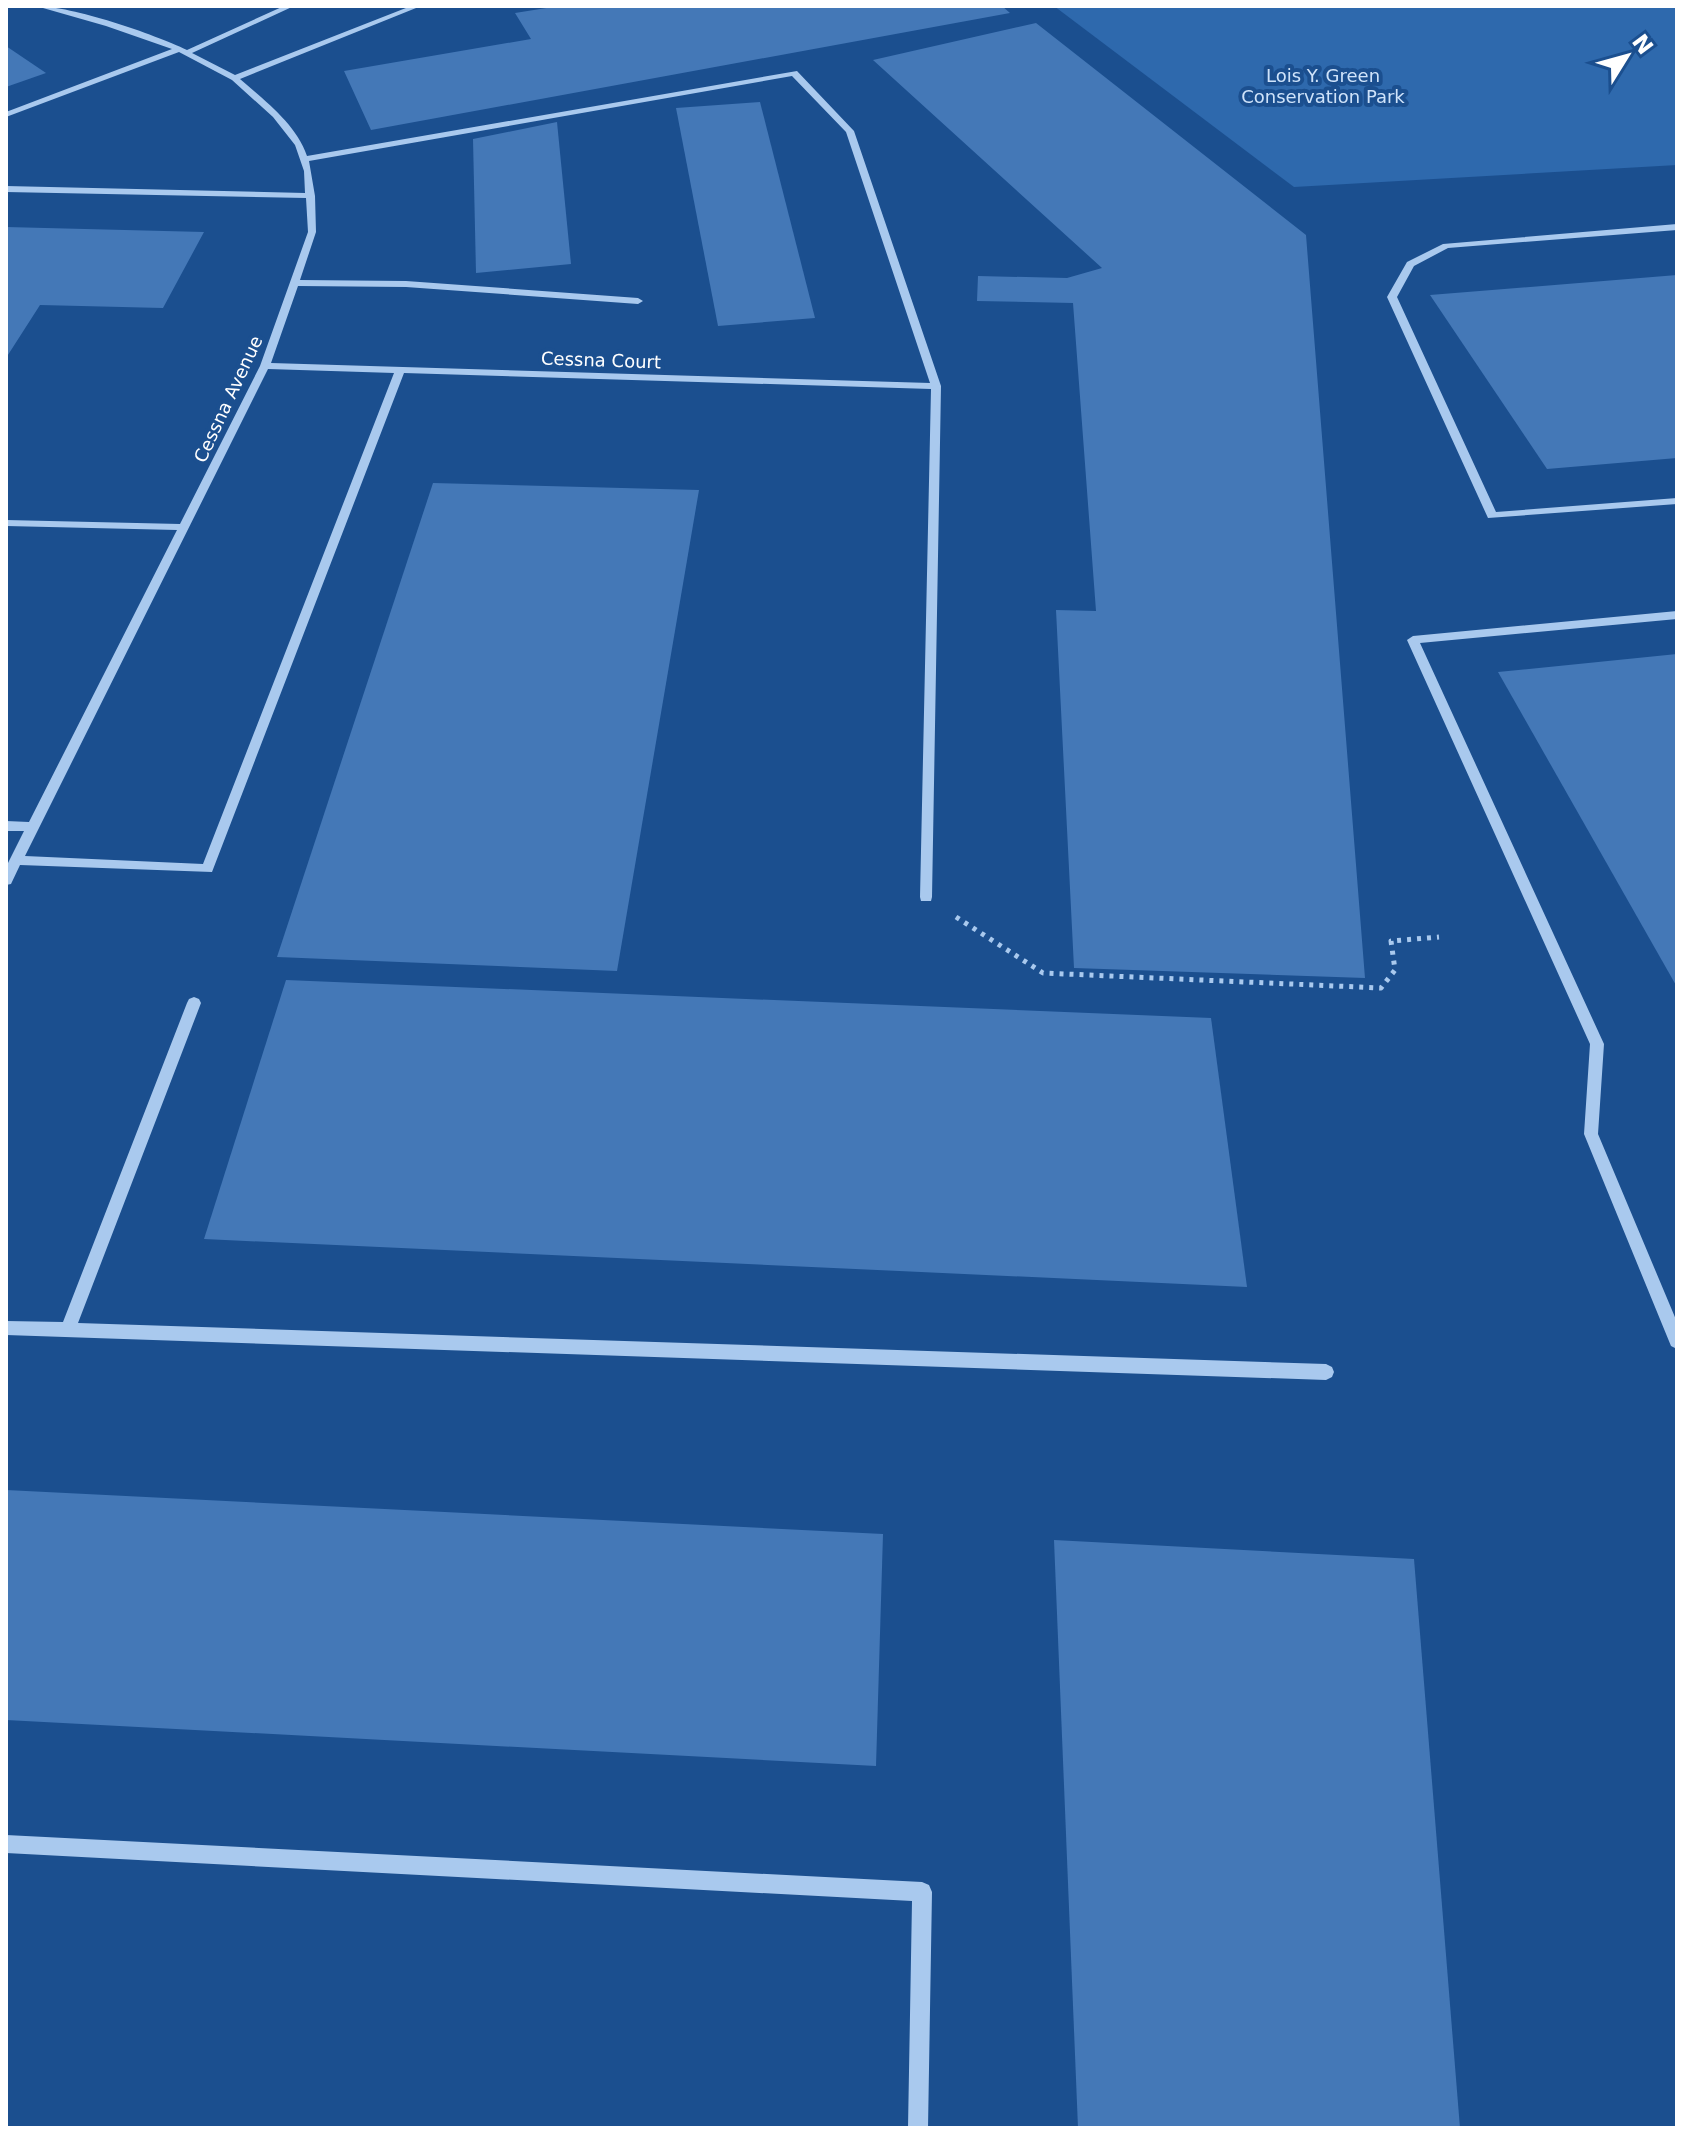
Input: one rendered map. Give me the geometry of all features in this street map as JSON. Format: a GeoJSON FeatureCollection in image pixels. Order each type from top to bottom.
{"type":"FeatureCollection","features":[{"type":"Feature","properties":{"kind":"street","name":"Cessna Avenue"},"geometry":{"type":"LineString","coordinates":[[6,880],[265,366],[312,232],[311,196],[299,145],[276,115],[235,78],[182,51],[109,24],[40,6]]}},
{"type":"Feature","properties":{"kind":"street"},"geometry":{"type":"LineString","coordinates":[[6,115],[182,51],[290,6]]}},
{"type":"Feature","properties":{"kind":"street"},"geometry":{"type":"LineString","coordinates":[[235,78],[417,6]]}},
{"type":"Feature","properties":{"kind":"street"},"geometry":{"type":"LineString","coordinates":[[304,159],[794,73],[850,131],[936,386],[926,897]]}},
{"type":"Feature","properties":{"kind":"street"},"geometry":{"type":"LineString","coordinates":[[6,189],[311,196]]}},
{"type":"Feature","properties":{"kind":"street"},"geometry":{"type":"LineString","coordinates":[[1677,227],[1446,246],[1410,264],[1392,297],[1492,516],[1677,501]]}},
{"type":"Feature","properties":{"kind":"street"},"geometry":{"type":"LineString","coordinates":[[296,283],[406,284],[638,301]]}},
{"type":"Feature","properties":{"kind":"street","name":"Cessna Court"},"geometry":{"type":"LineString","coordinates":[[265,366],[936,386]]}},
{"type":"Feature","properties":{"kind":"street"},"geometry":{"type":"LineString","coordinates":[[16,860],[207,869],[400,370]]}},
{"type":"Feature","properties":{"kind":"street"},"geometry":{"type":"LineString","coordinates":[[6,523],[184,527]]}},
{"type":"Feature","properties":{"kind":"street"},"geometry":{"type":"LineString","coordinates":[[1677,615],[1413,640],[1597,1044],[1591,1134],[1677,1341]]}},
{"type":"Feature","properties":{"kind":"street"},"geometry":{"type":"LineString","coordinates":[[6,826],[33,827]]}},
{"type":"Feature","properties":{"kind":"street"},"geometry":{"type":"LineString","coordinates":[[68,1329],[194,1003]]}},
{"type":"Feature","properties":{"kind":"street"},"geometry":{"type":"LineString","coordinates":[[6,1328],[1326,1372]]}},
{"type":"Feature","properties":{"kind":"street"},"geometry":{"type":"LineString","coordinates":[[6,1844],[922,1892],[918,2128]]}},
{"type":"Feature","properties":{"kind":"path"},"geometry":{"type":"LineString","coordinates":[[926,897],[1043,973],[1381,988],[1395,970],[1391,941],[1439,937]]}},
{"type":"Feature","properties":{"kind":"green space","name":"Lois Y. Green Conservation Park"},"geometry":{"type":"Polygon","coordinates":[[[1054,6],[1677,6],[1677,165],[1294,187],[1054,6]]]}},
{"type":"Feature","properties":{"kind":"building"},"geometry":{"type":"Polygon","coordinates":[[[559,6],[1002,6],[1010,13],[371,130],[344,71],[531,39],[515,13],[559,6]]]}},
{"type":"Feature","properties":{"kind":"building"},"geometry":{"type":"Polygon","coordinates":[[[1036,23],[1306,235],[1365,978],[1074,968],[1056,610],[1096,611],[1073,303],[977,301],[978,276],[1067,278],[1102,268],[873,60],[1036,23]]]}},
{"type":"Feature","properties":{"kind":"building"},"geometry":{"type":"Polygon","coordinates":[[[6,46],[46,73],[6,87],[6,46]]]}},
{"type":"Feature","properties":{"kind":"building"},"geometry":{"type":"Polygon","coordinates":[[[760,102],[815,318],[718,326],[676,108],[760,102]]]}},
{"type":"Feature","properties":{"kind":"building"},"geometry":{"type":"Polygon","coordinates":[[[557,122],[571,264],[476,273],[473,139],[557,122]]]}},
{"type":"Feature","properties":{"kind":"building"},"geometry":{"type":"Polygon","coordinates":[[[6,227],[204,232],[163,308],[40,305],[6,358],[6,227]]]}},
{"type":"Feature","properties":{"kind":"building"},"geometry":{"type":"Polygon","coordinates":[[[1677,275],[1677,458],[1547,469],[1430,295],[1677,275]]]}},
{"type":"Feature","properties":{"kind":"building"},"geometry":{"type":"Polygon","coordinates":[[[433,483],[699,490],[617,971],[277,957],[433,483]]]}},
{"type":"Feature","properties":{"kind":"building"},"geometry":{"type":"Polygon","coordinates":[[[1677,654],[1677,987],[1498,672],[1677,654]]]}},
{"type":"Feature","properties":{"kind":"building"},"geometry":{"type":"Polygon","coordinates":[[[286,980],[1211,1018],[1247,1287],[204,1239],[286,980]]]}},
{"type":"Feature","properties":{"kind":"building"},"geometry":{"type":"Polygon","coordinates":[[[6,1490],[883,1534],[876,1766],[6,1720],[6,1490]]]}},
{"type":"Feature","properties":{"kind":"building"},"geometry":{"type":"Polygon","coordinates":[[[1054,1540],[1414,1559],[1460,2128],[1078,2128],[1054,1540]]]}}]}
